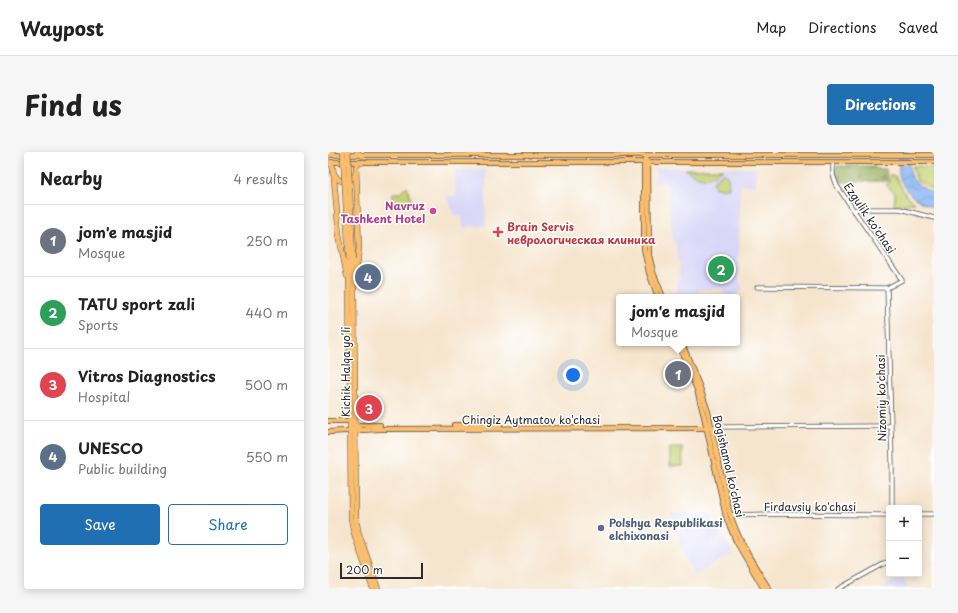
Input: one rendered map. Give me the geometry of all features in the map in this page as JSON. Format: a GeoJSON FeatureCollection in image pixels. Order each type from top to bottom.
{"type":"FeatureCollection","features":[{"type":"Feature","properties":{"kind":"highway","name":"Kichik Halqa yo'li"},"geometry":{"type":"LineString","coordinates":[[343,152],[351,260]]}},
{"type":"Feature","properties":{"kind":"highway","name":"Kichik Halqa yo'li"},"geometry":{"type":"LineString","coordinates":[[348,152],[352,287],[352,521],[354,533],[373,589]]}},
{"type":"Feature","properties":{"kind":"highway"},"geometry":{"type":"LineString","coordinates":[[357,152],[363,156]]}},
{"type":"Feature","properties":{"kind":"highway"},"geometry":{"type":"LineString","coordinates":[[328,162],[333,165],[341,246],[352,287]]}},
{"type":"Feature","properties":{"kind":"highway"},"geometry":{"type":"LineString","coordinates":[[352,287],[359,248],[356,173],[357,164],[363,162]]}},
{"type":"Feature","properties":{"kind":"highway"},"geometry":{"type":"LineString","coordinates":[[334,174],[338,179],[344,181],[352,178],[356,173]]}},
{"type":"Feature","properties":{"kind":"highway"},"geometry":{"type":"LineString","coordinates":[[337,195],[340,189],[346,187],[353,189],[357,194]]}},
{"type":"Feature","properties":{"kind":"highway","name":"Kichik Halqa yo'li"},"geometry":{"type":"LineString","coordinates":[[353,427],[356,521],[378,589]]}},
{"type":"Feature","properties":{"kind":"main road"},"geometry":{"type":"LineString","coordinates":[[330,154],[363,156],[934,156]]}},
{"type":"Feature","properties":{"kind":"main road"},"geometry":{"type":"LineString","coordinates":[[647,155],[644,248],[647,268],[657,294]]}},
{"type":"Feature","properties":{"kind":"main road"},"geometry":{"type":"LineString","coordinates":[[767,155],[767,163]]}},
{"type":"Feature","properties":{"kind":"main road"},"geometry":{"type":"LineString","coordinates":[[471,156],[471,162]]}},
{"type":"Feature","properties":{"kind":"main road"},"geometry":{"type":"LineString","coordinates":[[328,162],[934,162]]}},
{"type":"Feature","properties":{"kind":"main road"},"geometry":{"type":"LineString","coordinates":[[646,163],[649,255],[653,272],[662,294]]}},
{"type":"Feature","properties":{"kind":"main road","name":"Bogishamol ko'chasi"},"geometry":{"type":"LineString","coordinates":[[679,346],[697,390],[708,426],[730,515],[743,546],[769,589]]}},
{"type":"Feature","properties":{"kind":"main road","name":"Bogishamol ko'chasi"},"geometry":{"type":"LineString","coordinates":[[683,346],[700,388],[726,517],[736,541],[764,589]]}},
{"type":"Feature","properties":{"kind":"main road","name":"Chingiz Aytmatov ko'chasi"},"geometry":{"type":"LineString","coordinates":[[328,421],[353,427],[428,428],[708,426]]}},
{"type":"Feature","properties":{"kind":"main road"},"geometry":{"type":"LineString","coordinates":[[334,432],[338,426],[335,422]]}},
{"type":"Feature","properties":{"kind":"main road","name":"Chingiz Aytmatov ko'chasi"},"geometry":{"type":"LineString","coordinates":[[328,432],[361,426],[708,426]]}},
{"type":"Feature","properties":{"kind":"street","name":"Ezgulik ko'chasi"},"geometry":{"type":"LineString","coordinates":[[833,163],[835,181],[853,210],[902,280],[887,288]]}},
{"type":"Feature","properties":{"kind":"street"},"geometry":{"type":"LineString","coordinates":[[853,210],[900,209],[934,218]]}},
{"type":"Feature","properties":{"kind":"street"},"geometry":{"type":"LineString","coordinates":[[757,287],[887,288]]}},
{"type":"Feature","properties":{"kind":"street","name":"Nizomiy ko'chasi"},"geometry":{"type":"LineString","coordinates":[[887,288],[892,505]]}},
{"type":"Feature","properties":{"kind":"street","name":"Chingiz Aytmatov ko'chasi"},"geometry":{"type":"LineString","coordinates":[[708,426],[890,426]]}},
{"type":"Feature","properties":{"kind":"street"},"geometry":{"type":"LineString","coordinates":[[922,514],[934,514]]}},
{"type":"Feature","properties":{"kind":"street","name":"Firdavsiy ko'chasi"},"geometry":{"type":"LineString","coordinates":[[730,515],[886,515]]}},
{"type":"Feature","properties":{"kind":"street"},"geometry":{"type":"LineString","coordinates":[[838,589],[886,563]]}},
{"type":"Feature","properties":{"kind":"shaded area"},"geometry":{"type":"Polygon","coordinates":[[[655,168],[756,168],[756,185],[740,185],[739,279],[743,289],[737,294],[725,294],[722,289],[699,289],[698,294],[677,294],[677,280],[680,279],[676,243],[673,242],[668,183],[655,183],[655,168]]]}},
{"type":"Feature","properties":{"kind":"shaded area"},"geometry":{"type":"Polygon","coordinates":[[[455,170],[486,170],[486,226],[463,227],[462,216],[455,216],[447,196],[456,196],[455,170]]]}},
{"type":"Feature","properties":{"kind":"shaded area"},"geometry":{"type":"Polygon","coordinates":[[[670,513],[711,513],[711,518],[733,553],[695,575],[681,549],[677,524],[670,513]]]}},
{"type":"Feature","properties":{"kind":"shaded area"},"geometry":{"type":"Polygon","coordinates":[[[903,577],[909,589],[881,589],[903,577]]]}},
{"type":"Feature","properties":{"kind":"green space"},"geometry":{"type":"Polygon","coordinates":[[[837,166],[874,166],[876,169],[886,169],[888,181],[837,182],[835,172],[837,166]]]}},
{"type":"Feature","properties":{"kind":"green space"},"geometry":{"type":"Polygon","coordinates":[[[912,166],[934,168],[934,191],[917,181],[912,166]]]}},
{"type":"Feature","properties":{"kind":"green space"},"geometry":{"type":"Polygon","coordinates":[[[685,169],[723,169],[712,176],[704,178],[696,176],[685,169]]]}},
{"type":"Feature","properties":{"kind":"green space"},"geometry":{"type":"Polygon","coordinates":[[[723,173],[728,176],[729,188],[715,188],[713,181],[723,173]]]}},
{"type":"Feature","properties":{"kind":"green space"},"geometry":{"type":"Polygon","coordinates":[[[890,175],[895,176],[907,197],[915,203],[894,205],[895,193],[886,185],[889,182],[890,175]]]}},
{"type":"Feature","properties":{"kind":"green space"},"geometry":{"type":"Polygon","coordinates":[[[407,186],[412,201],[393,202],[393,193],[399,193],[407,186]]]}},
{"type":"Feature","properties":{"kind":"green space"},"geometry":{"type":"Polygon","coordinates":[[[670,448],[682,448],[683,466],[670,466],[670,448]]]}},
{"type":"Feature","properties":{"kind":"water"},"geometry":{"type":"Polygon","coordinates":[[[899,152],[908,152],[909,168],[912,178],[920,186],[934,194],[934,208],[917,200],[907,191],[899,174],[899,152]]]}},
{"type":"Feature","properties":{"kind":"place","name":"Navruz Tashkent Hotel"},"geometry":{"type":"Point","coordinates":[433,211]}},
{"type":"Feature","properties":{"kind":"place","name":"Brain Servis неврологическая клиника"},"geometry":{"type":"Point","coordinates":[498,232]}},
{"type":"Feature","properties":{"kind":"place","name":"TATU sport zali"},"geometry":{"type":"Point","coordinates":[721,269]}},
{"type":"Feature","properties":{"kind":"place","name":"UNESCO"},"geometry":{"type":"Point","coordinates":[368,277]}},
{"type":"Feature","properties":{"kind":"place","name":"jom'e masjid"},"geometry":{"type":"Point","coordinates":[678,374]}},
{"type":"Feature","properties":{"kind":"place","name":"Vitros Diagnostics"},"geometry":{"type":"Point","coordinates":[369,408]}},
{"type":"Feature","properties":{"kind":"place","name":"Polshya Respublikasi elchixonasi"},"geometry":{"type":"Point","coordinates":[601,528]}}]}
